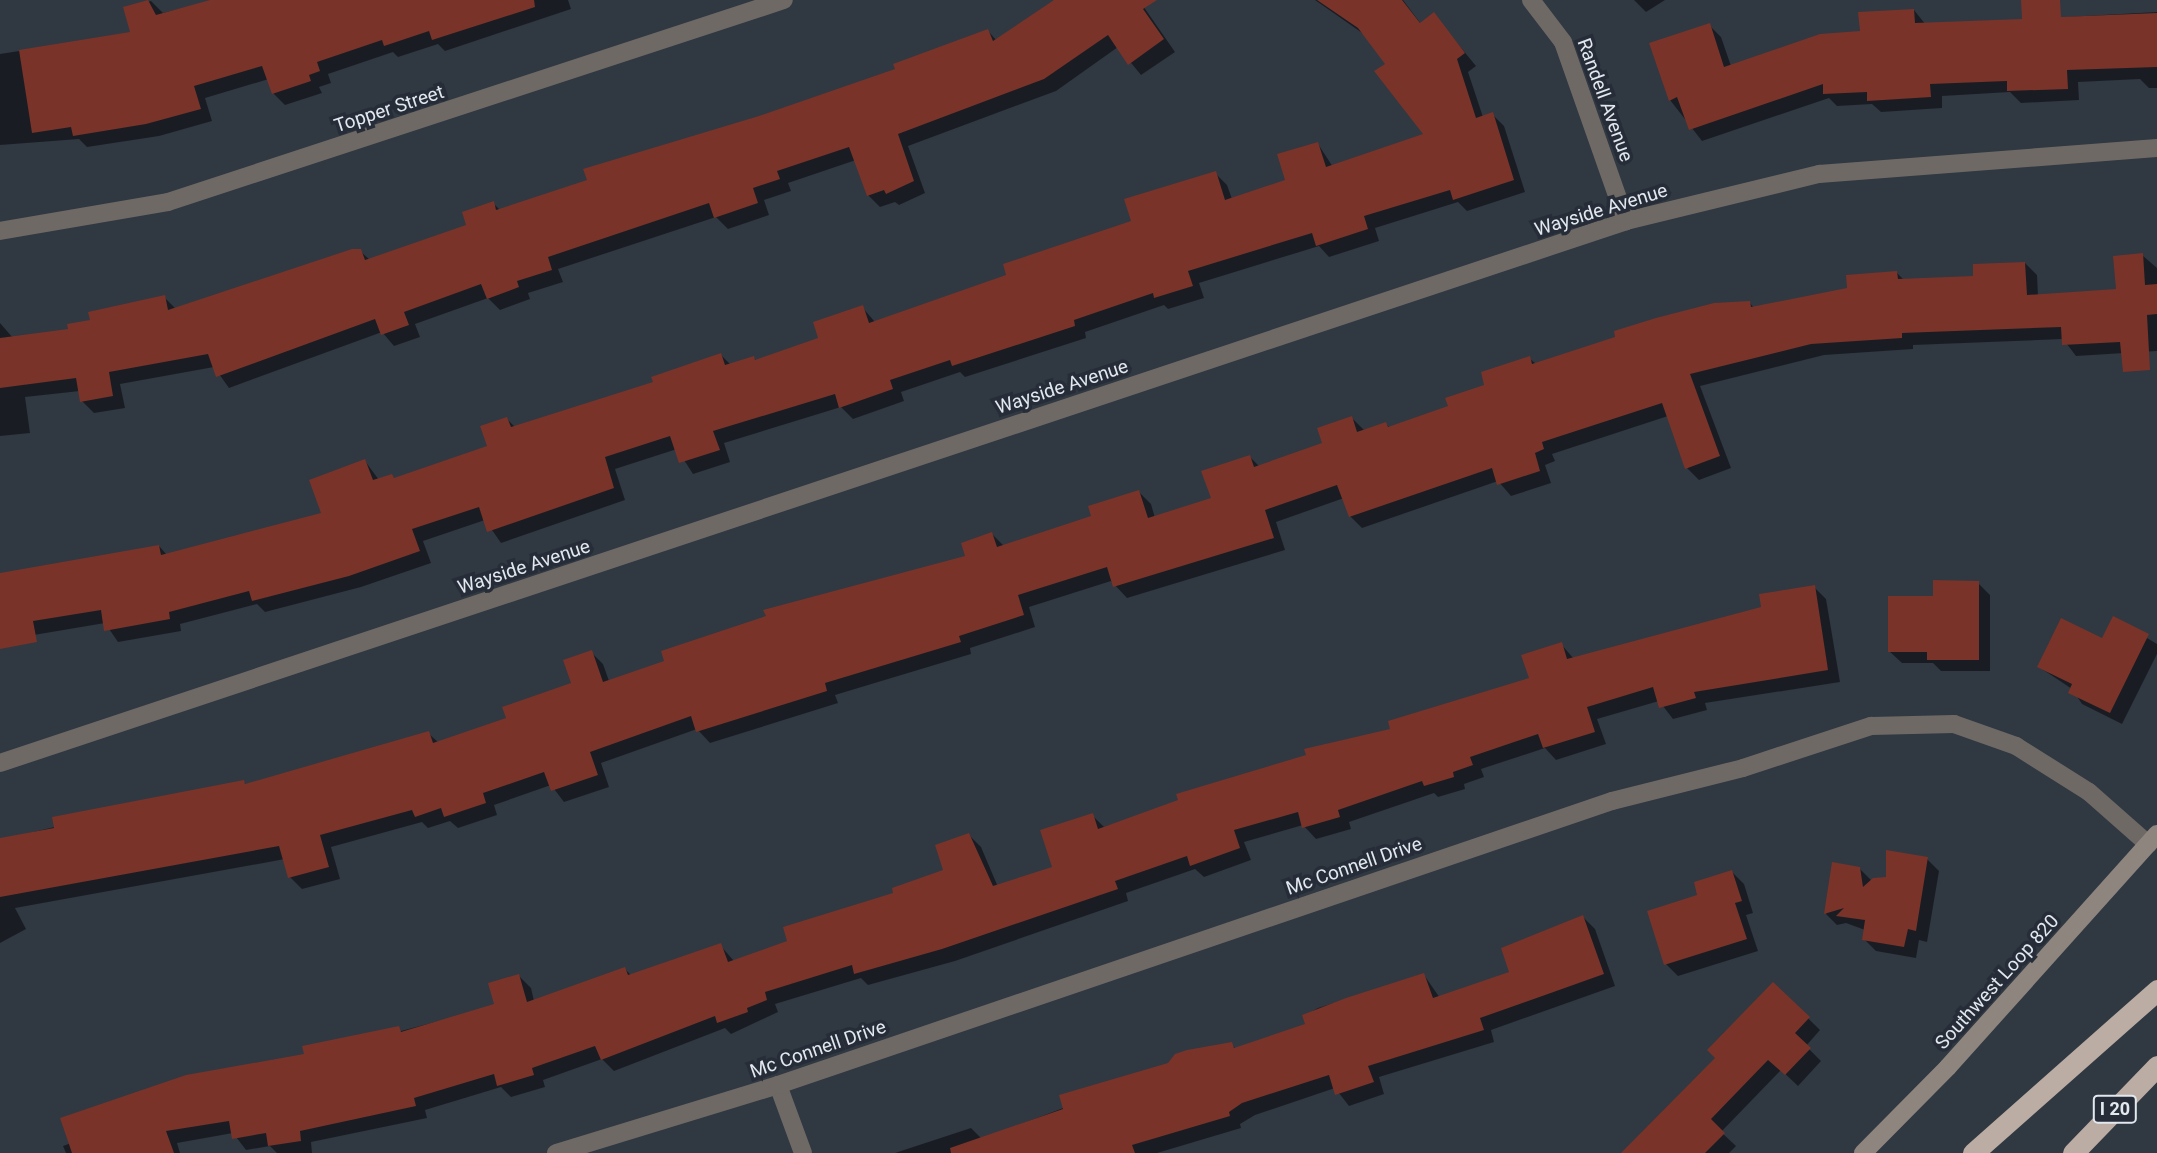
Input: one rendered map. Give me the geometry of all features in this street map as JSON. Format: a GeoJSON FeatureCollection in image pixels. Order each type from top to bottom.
{"type":"FeatureCollection","features":[{"type":"Feature","properties":{"kind":"highway"},"geometry":{"type":"LineString","coordinates":[[1973,1153],[2157,990]]}},
{"type":"Feature","properties":{"kind":"highway","name":"I 20"},"geometry":{"type":"LineString","coordinates":[[2073,1153],[2157,1066]]}},
{"type":"Feature","properties":{"kind":"main road","name":"Southwest Loop 820"},"geometry":{"type":"LineString","coordinates":[[1863,1153],[1948,1067],[2153,839]]}},
{"type":"Feature","properties":{"kind":"street","name":"Topper Street"},"geometry":{"type":"LineString","coordinates":[[0,231],[169,202],[784,0]]}},
{"type":"Feature","properties":{"kind":"street","name":"Randell Avenue"},"geometry":{"type":"LineString","coordinates":[[1531,0],[1563,42],[1626,221]]}},
{"type":"Feature","properties":{"kind":"street","name":"Wayside Avenue"},"geometry":{"type":"LineString","coordinates":[[0,763],[1626,221],[1819,174],[2157,148]]}},
{"type":"Feature","properties":{"kind":"street","name":"Mc Connell Drive"},"geometry":{"type":"LineString","coordinates":[[556,1153],[778,1085],[1612,801],[1743,768],[1871,726],[1954,724],[2016,746],[2089,792],[2153,839]]}},
{"type":"Feature","properties":{"kind":"street"},"geometry":{"type":"LineString","coordinates":[[778,1085],[803,1153]]}},
{"type":"Feature","properties":{"kind":"building"},"geometry":{"type":"Polygon","coordinates":[[[148,0],[156,15],[210,0],[534,0],[535,7],[432,40],[429,31],[384,46],[382,40],[317,62],[320,71],[309,75],[311,81],[272,94],[262,66],[194,86],[201,109],[146,124],[73,136],[71,127],[32,133],[19,50],[130,32],[123,7],[148,0]]]}},
{"type":"Feature","properties":{"kind":"building"},"geometry":{"type":"Polygon","coordinates":[[[1054,0],[1157,0],[1143,9],[1164,39],[1128,65],[1108,35],[1044,79],[898,134],[914,181],[886,194],[884,190],[867,196],[849,147],[777,171],[780,179],[753,188],[758,203],[714,218],[709,203],[548,257],[552,270],[517,281],[519,287],[487,299],[481,284],[404,312],[409,325],[381,335],[375,319],[216,377],[208,354],[109,372],[113,396],[80,402],[76,378],[0,388],[0,338],[68,329],[67,324],[90,320],[88,312],[165,295],[168,310],[352,249],[361,249],[365,260],[466,225],[462,212],[494,201],[496,210],[587,180],[583,169],[759,116],[895,69],[893,64],[988,29],[993,41],[1054,0]]]}},
{"type":"Feature","properties":{"kind":"building"},"geometry":{"type":"Polygon","coordinates":[[[1317,0],[1402,0],[1420,23],[1434,12],[1465,53],[1457,59],[1476,118],[1493,112],[1514,180],[1453,200],[1450,190],[1364,216],[1368,229],[1316,246],[1312,233],[1188,271],[1193,286],[1154,298],[1153,293],[1074,320],[1075,326],[952,366],[950,360],[890,380],[893,389],[839,408],[835,394],[713,431],[720,450],[679,463],[670,436],[605,457],[614,488],[487,532],[479,507],[412,529],[420,551],[349,576],[252,601],[249,591],[169,612],[170,619],[104,631],[101,610],[33,621],[37,642],[0,649],[0,573],[159,545],[161,555],[321,513],[309,480],[365,459],[373,480],[392,474],[394,478],[487,446],[480,426],[507,417],[511,427],[653,382],[651,377],[721,353],[725,365],[754,356],[755,360],[818,338],[813,322],[863,305],[869,323],[1006,275],[1003,264],[1131,221],[1124,199],[1216,171],[1225,200],[1285,180],[1277,154],[1318,142],[1326,167],[1423,134],[1374,71],[1385,64],[1358,28],[1317,0]]]}},
{"type":"Feature","properties":{"kind":"building"},"geometry":{"type":"Polygon","coordinates":[[[2021,0],[2060,0],[2061,17],[2157,13],[2157,67],[2067,70],[2068,89],[2007,91],[2007,81],[1930,84],[1931,97],[1867,101],[1867,92],[1823,94],[1823,84],[1689,130],[1677,97],[1669,101],[1649,43],[1710,23],[1724,67],[1820,34],[1860,31],[1858,12],[1914,9],[1915,23],[2022,19],[2021,0]]]}},
{"type":"Feature","properties":{"kind":"building"},"geometry":{"type":"Polygon","coordinates":[[[2143,253],[2145,285],[2157,284],[2157,314],[2147,315],[2150,370],[2123,372],[2120,342],[2062,345],[2061,327],[1902,333],[1902,338],[1811,344],[1690,374],[1720,456],[1685,469],[1662,403],[1542,442],[1544,449],[1535,453],[1540,471],[1497,485],[1492,468],[1349,517],[1337,485],[1265,510],[1274,538],[1113,587],[1107,567],[1018,595],[1024,615],[959,636],[961,642],[825,683],[827,691],[696,732],[691,716],[590,752],[598,775],[551,791],[544,772],[483,793],[486,803],[444,817],[441,808],[415,817],[412,810],[320,835],[329,867],[288,878],[279,846],[0,897],[0,838],[54,828],[52,817],[244,780],[245,784],[429,731],[433,743],[506,718],[502,707],[571,683],[563,660],[592,650],[603,682],[664,661],[661,651],[766,616],[763,610],[965,556],[961,543],[992,532],[997,547],[1091,516],[1088,506],[1139,490],[1148,518],[1211,498],[1201,471],[1250,455],[1254,467],[1322,443],[1317,428],[1352,416],[1357,432],[1386,422],[1388,427],[1448,406],[1445,398],[1484,385],[1481,372],[1530,356],[1532,364],[1615,337],[1614,331],[1656,318],[1714,303],[1750,301],[1751,307],[1847,288],[1846,275],[1897,271],[1898,279],[1973,276],[1973,264],[2025,262],[2027,295],[2116,289],[2113,256],[2143,253]]]}},
{"type":"Feature","properties":{"kind":"building"},"geometry":{"type":"Polygon","coordinates":[[[1933,580],[1979,581],[1979,660],[1927,660],[1927,652],[1888,652],[1888,596],[1933,596],[1933,580]]]}},
{"type":"Feature","properties":{"kind":"building"},"geometry":{"type":"Polygon","coordinates":[[[1815,585],[1828,670],[1694,692],[1696,698],[1659,708],[1653,687],[1587,707],[1595,732],[1543,748],[1538,734],[1470,757],[1473,765],[1453,772],[1454,777],[1424,786],[1422,781],[1338,810],[1340,817],[1302,828],[1298,812],[1234,830],[1240,848],[1190,866],[1187,856],[1115,881],[1118,889],[942,949],[854,974],[852,965],[765,992],[767,1000],[747,1008],[748,1012],[717,1023],[715,1016],[601,1060],[595,1046],[532,1068],[534,1075],[497,1086],[494,1074],[414,1098],[416,1106],[300,1131],[301,1141],[268,1146],[266,1133],[232,1139],[229,1121],[166,1131],[174,1153],[72,1153],[60,1118],[186,1075],[304,1054],[302,1046],[399,1026],[401,1032],[494,1004],[488,983],[519,974],[527,1002],[625,967],[628,975],[721,943],[728,962],[787,941],[783,927],[893,893],[892,888],[943,870],[935,845],[969,833],[993,886],[1052,867],[1040,830],[1093,813],[1098,829],[1178,800],[1176,794],[1306,755],[1304,749],[1390,729],[1388,721],[1529,678],[1521,655],[1562,642],[1567,659],[1761,607],[1759,594],[1815,585]]]}},
{"type":"Feature","properties":{"kind":"building"},"geometry":{"type":"Polygon","coordinates":[[[2113,616],[2149,634],[2110,713],[2068,693],[2072,684],[2037,667],[2061,618],[2102,638],[2113,616]]]}},
{"type":"Feature","properties":{"kind":"building"},"geometry":{"type":"Polygon","coordinates":[[[1886,850],[1928,857],[1916,931],[1908,929],[1904,947],[1862,940],[1865,920],[1836,916],[1844,908],[1824,914],[1832,862],[1860,867],[1863,887],[1873,878],[1886,877],[1886,850]]]}},
{"type":"Feature","properties":{"kind":"building"},"geometry":{"type":"Polygon","coordinates":[[[1732,870],[1742,901],[1735,903],[1747,939],[1664,965],[1647,911],[1697,895],[1694,882],[1732,870]]]}},
{"type":"Feature","properties":{"kind":"building"},"geometry":{"type":"Polygon","coordinates":[[[1583,915],[1604,974],[1480,1018],[1484,1030],[1368,1066],[1374,1082],[1335,1095],[1329,1075],[1242,1103],[1229,1112],[1230,1116],[1132,1145],[1135,1153],[951,1153],[950,1148],[1063,1109],[1059,1095],[1168,1063],[1175,1054],[1187,1050],[1232,1042],[1234,1048],[1305,1024],[1302,1015],[1346,998],[1424,973],[1433,998],[1509,972],[1501,948],[1583,915]]]}},
{"type":"Feature","properties":{"kind":"building"},"geometry":{"type":"Polygon","coordinates":[[[1773,982],[1810,1017],[1795,1033],[1811,1048],[1785,1075],[1768,1060],[1711,1119],[1725,1133],[1705,1153],[1621,1153],[1715,1058],[1707,1050],[1773,982]]]}}]}
